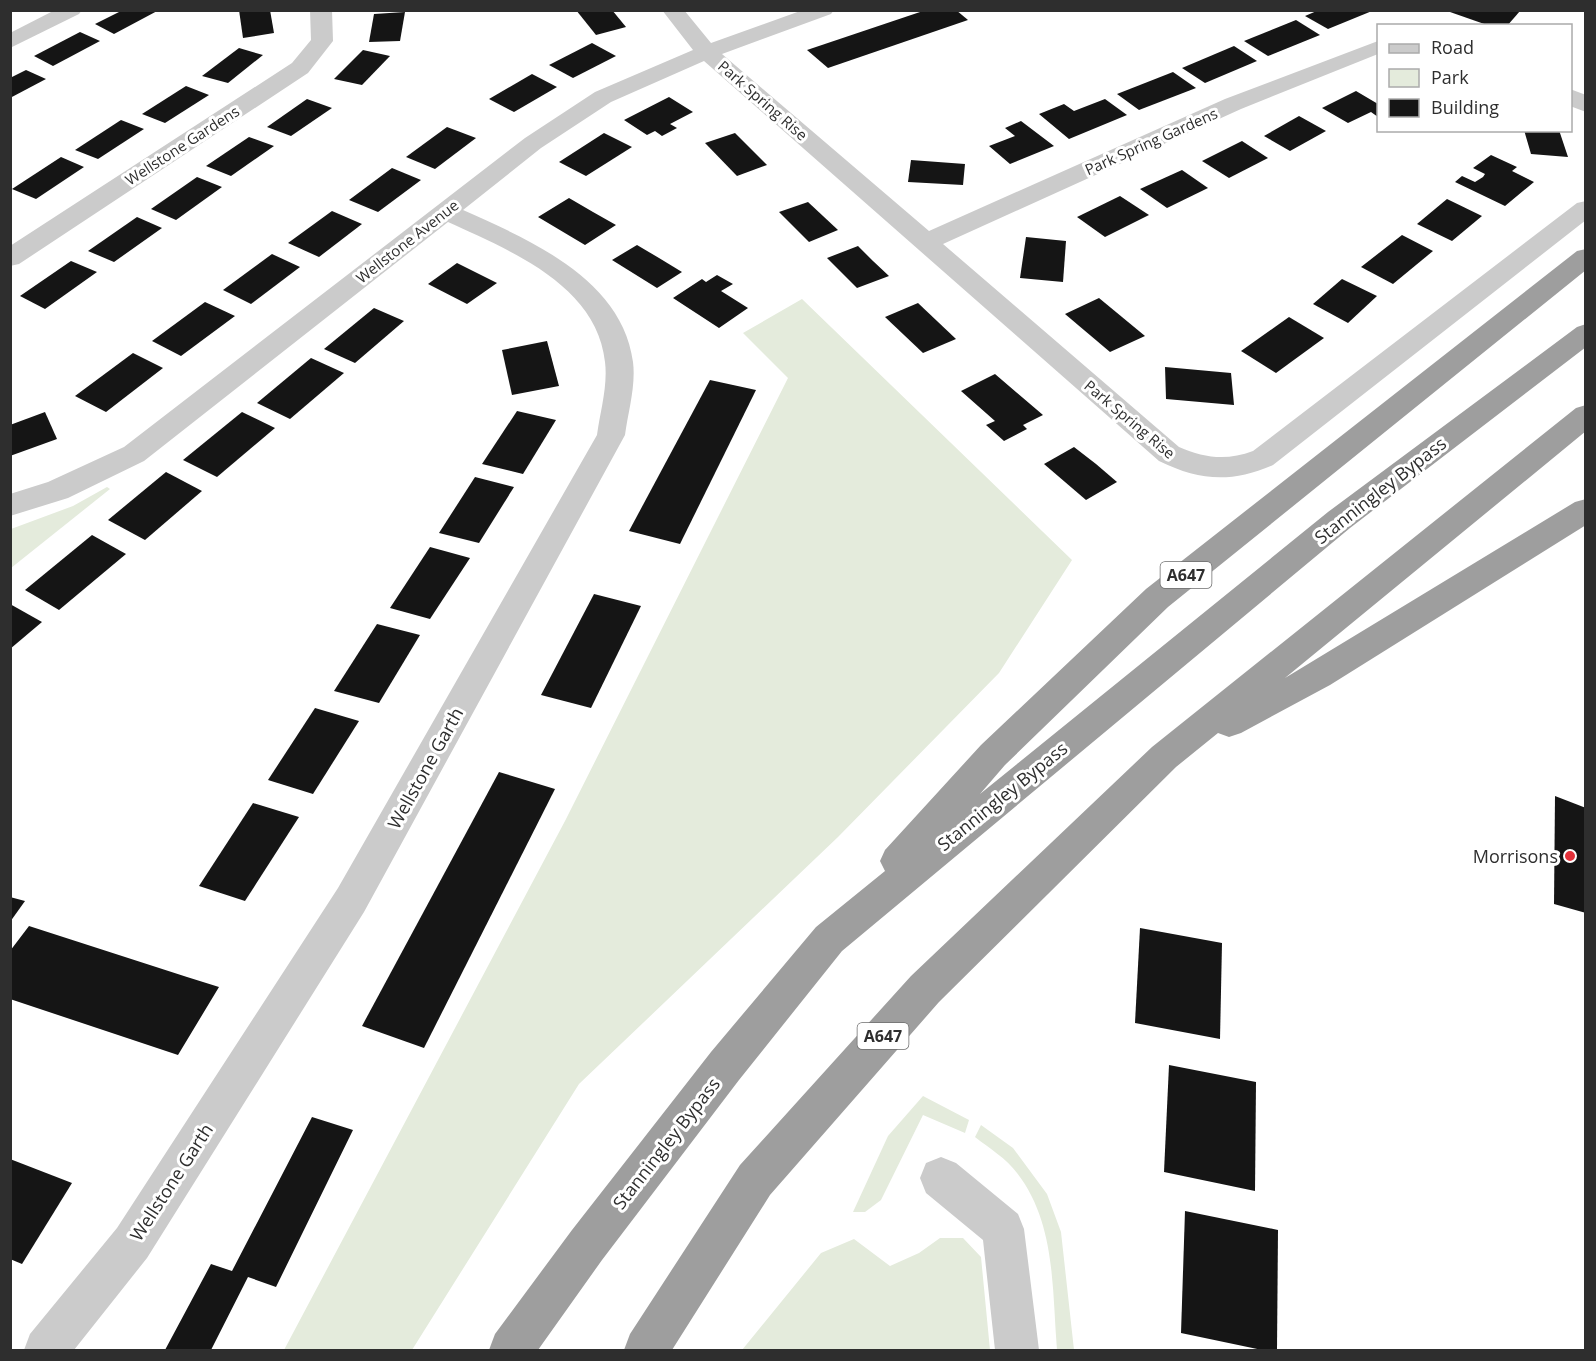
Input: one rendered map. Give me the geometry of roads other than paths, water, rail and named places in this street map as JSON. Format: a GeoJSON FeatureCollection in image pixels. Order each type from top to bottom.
{"type":"FeatureCollection","features":[{"type":"Feature","properties":{"kind":"highway","name":"A647"},"geometry":{"type":"LineString","coordinates":[[829,939],[993,755],[1157,598],[1586,257]]}},
{"type":"Feature","properties":{"kind":"highway","name":"Stanningley Bypass"},"geometry":{"type":"LineString","coordinates":[[511,1350],[587,1245],[697,1103],[829,939],[1339,520],[1586,333]]}},
{"type":"Feature","properties":{"kind":"highway","name":"A647"},"geometry":{"type":"LineString","coordinates":[[645,1350],[755,1180],[925,989],[1164,757],[1586,415]]}},
{"type":"Feature","properties":{"kind":"highway","name":"A647"},"geometry":{"type":"LineString","coordinates":[[1164,757],[1318,676],[1586,510]]}},
{"type":"Feature","properties":{"kind":"street"},"geometry":{"type":"LineString","coordinates":[[10,42],[72,10]]}},
{"type":"Feature","properties":{"kind":"street","name":"Wellstone Gardens"},"geometry":{"type":"LineString","coordinates":[[10,258],[300,68],[322,41],[321,10]]}},
{"type":"Feature","properties":{"kind":"street","name":"Park Spring Rise"},"geometry":{"type":"LineString","coordinates":[[672,10],[707,51],[1169,454],[1184,462],[1211,469],[1231,469],[1249,465],[1263,458],[1586,208]]}},
{"type":"Feature","properties":{"kind":"street","name":"Wellstone Avenue"},"geometry":{"type":"LineString","coordinates":[[10,505],[58,490],[134,453],[533,144],[603,97],[707,51],[824,10]]}},
{"type":"Feature","properties":{"kind":"street","name":"Park Spring Gardens"},"geometry":{"type":"LineString","coordinates":[[926,242],[1233,104],[1377,47]]}},
{"type":"Feature","properties":{"kind":"street","name":"Wellstone Garth"},"geometry":{"type":"LineString","coordinates":[[46,1350],[132,1244],[351,900],[611,435],[619,363],[612,327],[590,297],[532,252],[445,211]]}},
{"type":"Feature","properties":{"kind":"street"},"geometry":{"type":"LineString","coordinates":[[941,1178],[1003,1229],[1017,1350]]}},
{"type":"Feature","properties":{"kind":"place","name":"Morrisons"},"geometry":{"type":"Point","coordinates":[1570,856]}}]}
